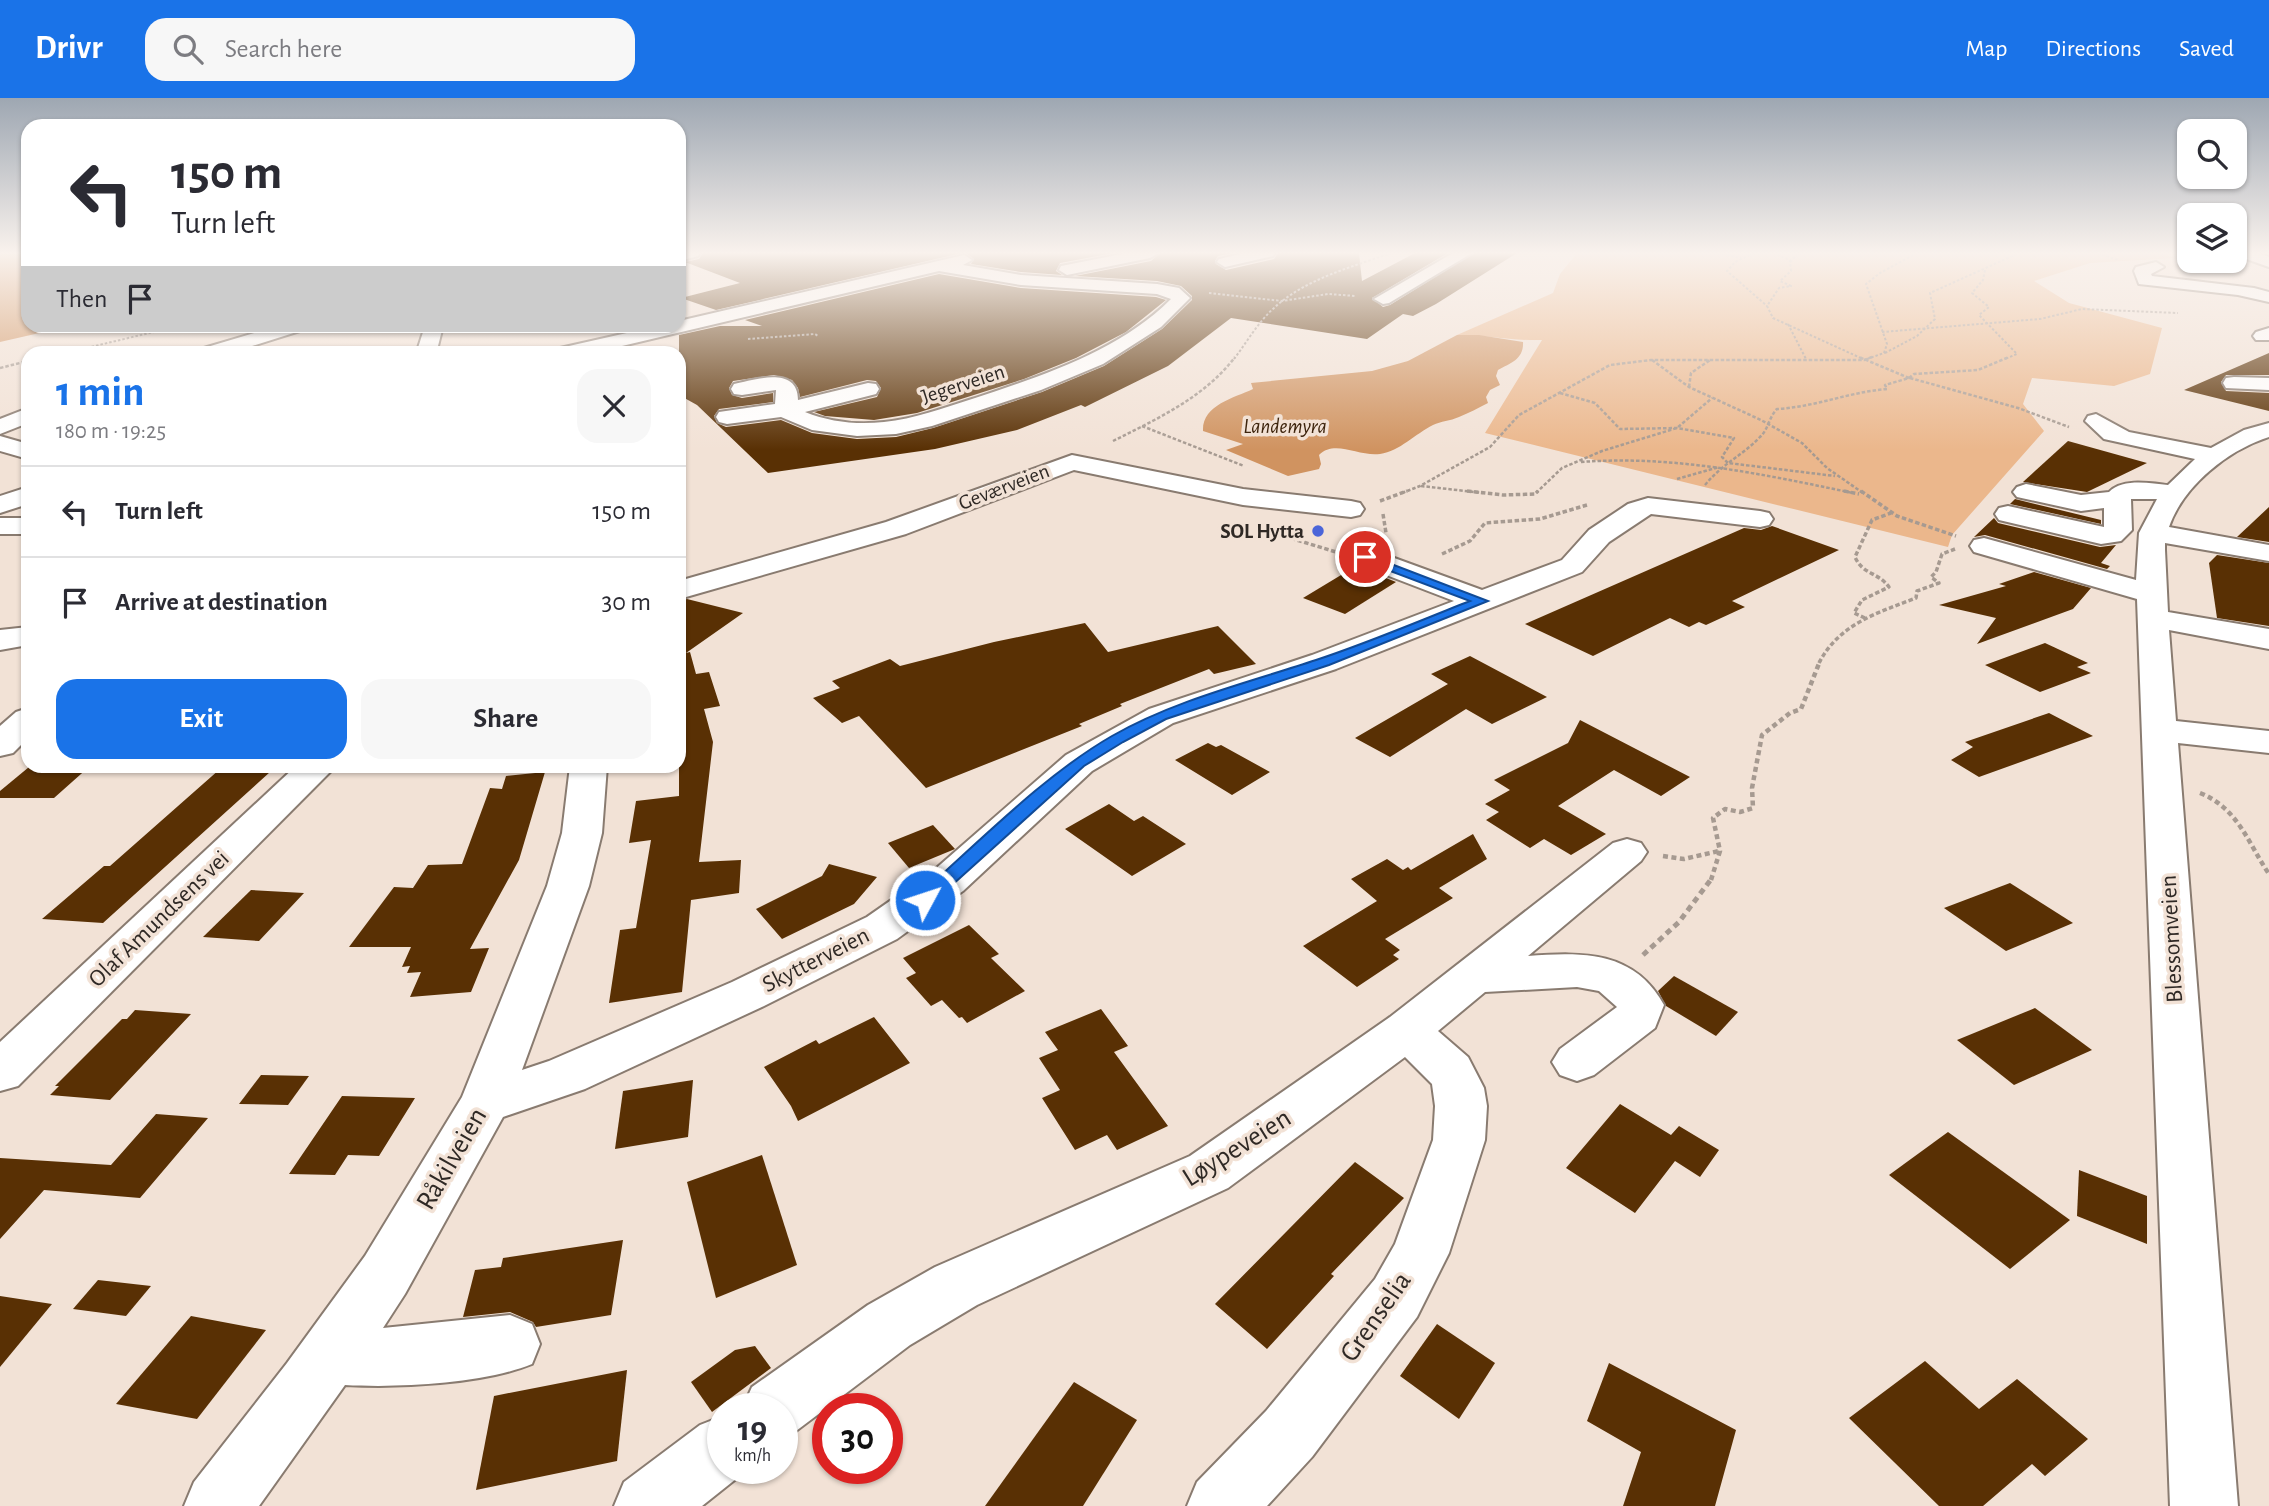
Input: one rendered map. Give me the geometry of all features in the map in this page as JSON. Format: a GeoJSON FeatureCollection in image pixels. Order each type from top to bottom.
{"type":"FeatureCollection","features":[{"type":"Feature","properties":{"kind":"street"},"geometry":{"type":"LineString","coordinates":[[686,324],[710,319]]}},
{"type":"Feature","properties":{"kind":"street","name":"Jegerveien"},"geometry":{"type":"LineString","coordinates":[[785,410],[814,425],[842,429],[890,428],[940,416],[1037,384],[1105,356],[1128,343],[1157,319]]}},
{"type":"Feature","properties":{"kind":"street"},"geometry":{"type":"LineString","coordinates":[[246,346],[298,333]]}},
{"type":"Feature","properties":{"kind":"street"},"geometry":{"type":"LineString","coordinates":[[594,346],[649,333]]}},
{"type":"Feature","properties":{"kind":"street"},"geometry":{"type":"LineString","coordinates":[[2234,383],[2267,381]]}},
{"type":"Feature","properties":{"kind":"street"},"geometry":{"type":"LineString","coordinates":[[742,389],[781,383],[785,386],[789,399],[785,410]]}},
{"type":"Feature","properties":{"kind":"street"},"geometry":{"type":"LineString","coordinates":[[727,417],[785,410],[867,389]]}},
{"type":"Feature","properties":{"kind":"street"},"geometry":{"type":"LineString","coordinates":[[0,427],[21,418]]}},
{"type":"Feature","properties":{"kind":"street"},"geometry":{"type":"LineString","coordinates":[[2117,436],[2158,428]]}},
{"type":"Feature","properties":{"kind":"street"},"geometry":{"type":"LineString","coordinates":[[2151,578],[2174,494],[2214,456],[2246,436],[2269,430]]}},
{"type":"Feature","properties":{"kind":"street"},"geometry":{"type":"LineString","coordinates":[[2117,436],[2214,456]]}},
{"type":"Feature","properties":{"kind":"street"},"geometry":{"type":"LineString","coordinates":[[0,443],[21,452]]}},
{"type":"Feature","properties":{"kind":"street"},"geometry":{"type":"LineString","coordinates":[[0,468],[21,457]]}},
{"type":"Feature","properties":{"kind":"street"},"geometry":{"type":"LineString","coordinates":[[1072,462],[1243,497],[1351,509]]}},
{"type":"Feature","properties":{"kind":"street","name":"Geværveien"},"geometry":{"type":"LineString","coordinates":[[686,588],[896,528],[1072,462]]}},
{"type":"Feature","properties":{"kind":"street"},"geometry":{"type":"LineString","coordinates":[[2026,492],[2081,503],[2117,499],[2124,491],[2174,494]]}},
{"type":"Feature","properties":{"kind":"street"},"geometry":{"type":"LineString","coordinates":[[1999,530],[2111,535],[2118,530],[2117,499]]}},
{"type":"Feature","properties":{"kind":"street"},"geometry":{"type":"LineString","coordinates":[[9,523],[21,505]]}},
{"type":"Feature","properties":{"kind":"street","name":"Skytterveien"},"geometry":{"type":"LineString","coordinates":[[485,1103],[567,1076],[748,994],[882,928],[948,881],[1079,763],[1161,716],[1324,662],[1572,566],[1599,536],[1637,510],[1648,506],[1760,519]]}},
{"type":"Feature","properties":{"kind":"street"},"geometry":{"type":"LineString","coordinates":[[1999,530],[2151,578],[2269,639]]}},
{"type":"Feature","properties":{"kind":"street"},"geometry":{"type":"LineString","coordinates":[[2151,578],[2267,554]]}},
{"type":"Feature","properties":{"kind":"street"},"geometry":{"type":"LineString","coordinates":[[1365,557],[1482,601]]}},
{"type":"Feature","properties":{"kind":"street","name":"Blessomveien"},"geometry":{"type":"LineString","coordinates":[[2151,578],[2204,1506]]}},
{"type":"Feature","properties":{"kind":"street"},"geometry":{"type":"LineString","coordinates":[[0,640],[21,637]]}},
{"type":"Feature","properties":{"kind":"street"},"geometry":{"type":"LineString","coordinates":[[0,745],[21,726]]}},
{"type":"Feature","properties":{"kind":"street"},"geometry":{"type":"LineString","coordinates":[[2158,729],[2227,739],[2269,741]]}},
{"type":"Feature","properties":{"kind":"street","name":"Olaf Amundsens vei"},"geometry":{"type":"LineString","coordinates":[[0,1072],[311,773]]}},
{"type":"Feature","properties":{"kind":"street","name":"Råkilveien"},"geometry":{"type":"LineString","coordinates":[[218,1506],[385,1275],[485,1103],[568,886],[582,833],[588,773]]}},
{"type":"Feature","properties":{"kind":"street","name":"Løypeveien"},"geometry":{"type":"LineString","coordinates":[[796,1393],[889,1325],[956,1286],[1209,1172],[1408,1030],[1627,852]]}},
{"type":"Feature","properties":{"kind":"street"},"geometry":{"type":"LineString","coordinates":[[1474,976],[1557,971],[1611,977],[1630,989],[1641,1005],[1638,1016],[1577,1062]]}},
{"type":"Feature","properties":{"kind":"street","name":"Grenselia"},"geometry":{"type":"LineString","coordinates":[[1221,1506],[1289,1434],[1396,1298],[1420,1253],[1459,1140],[1461,1106],[1459,1088],[1450,1071],[1408,1030]]}},
{"type":"Feature","properties":{"kind":"street"},"geometry":{"type":"LineString","coordinates":[[329,1355],[388,1358],[510,1344]]}},
{"type":"Feature","properties":{"kind":"street"},"geometry":{"type":"LineString","coordinates":[[648,1506],[707,1460]]}},
{"type":"Feature","properties":{"kind":"path","name":"Geværveien"},"geometry":{"type":"LineString","coordinates":[[1072,462],[1147,424],[1220,375],[1263,319]]}},
{"type":"Feature","properties":{"kind":"path"},"geometry":{"type":"LineString","coordinates":[[1775,319],[1864,360],[1897,370],[1909,378],[2018,408],[2058,425],[2117,436]]}},
{"type":"Feature","properties":{"kind":"path"},"geometry":{"type":"LineString","coordinates":[[1877,319],[1887,344],[1884,353]]}},
{"type":"Feature","properties":{"kind":"path"},"geometry":{"type":"LineString","coordinates":[[1351,509],[1420,486],[1490,447],[1520,415],[1610,365],[1651,360],[1864,360],[1917,336],[1934,319]]}},
{"type":"Feature","properties":{"kind":"path"},"geometry":{"type":"LineString","coordinates":[[1728,463],[1762,436],[1770,416],[1777,409],[1808,407],[1859,391],[1887,389],[1885,385],[1914,374],[1978,370],[2017,354],[2009,343],[1981,319]]}},
{"type":"Feature","properties":{"kind":"path"},"geometry":{"type":"LineString","coordinates":[[1882,332],[2041,319]]}},
{"type":"Feature","properties":{"kind":"path"},"geometry":{"type":"LineString","coordinates":[[1788,323],[1806,359]]}},
{"type":"Feature","properties":{"kind":"path"},"geometry":{"type":"LineString","coordinates":[[95,346],[150,333]]}},
{"type":"Feature","properties":{"kind":"path"},"geometry":{"type":"LineString","coordinates":[[740,339],[815,334],[818,337]]}},
{"type":"Feature","properties":{"kind":"path"},"geometry":{"type":"LineString","coordinates":[[1689,387],[1691,373],[1712,359]]}},
{"type":"Feature","properties":{"kind":"path"},"geometry":{"type":"LineString","coordinates":[[1651,360],[1689,387],[1769,424],[1802,443],[1838,476],[1892,513],[1999,530]]}},
{"type":"Feature","properties":{"kind":"path"},"geometry":{"type":"LineString","coordinates":[[0,368],[21,363]]}},
{"type":"Feature","properties":{"kind":"path"},"geometry":{"type":"LineString","coordinates":[[1559,393],[1595,402],[1619,429],[1677,428],[1734,438],[1722,457],[1728,463],[1838,476]]}},
{"type":"Feature","properties":{"kind":"path"},"geometry":{"type":"LineString","coordinates":[[1420,486],[1503,495],[1535,494],[1562,468],[1602,451],[1677,428],[1712,398]]}},
{"type":"Feature","properties":{"kind":"path"},"geometry":{"type":"LineString","coordinates":[[1573,463],[1618,458],[1685,460],[1862,494]]}},
{"type":"Feature","properties":{"kind":"path"},"geometry":{"type":"LineString","coordinates":[[1669,481],[1720,467]]}},
{"type":"Feature","properties":{"kind":"path"},"geometry":{"type":"LineString","coordinates":[[1380,501],[1387,538]]}},
{"type":"Feature","properties":{"kind":"path"},"geometry":{"type":"LineString","coordinates":[[1436,557],[1469,541],[1485,523],[1540,519],[1592,503]]}},
{"type":"Feature","properties":{"kind":"path"},"geometry":{"type":"LineString","coordinates":[[1865,618],[1854,613],[1862,600],[1889,587],[1884,580],[1860,568],[1855,556],[1872,520],[1892,513]]}},
{"type":"Feature","properties":{"kind":"path"},"geometry":{"type":"LineString","coordinates":[[1259,528],[1317,548],[1365,557]]}},
{"type":"Feature","properties":{"kind":"path"},"geometry":{"type":"LineString","coordinates":[[1611,977],[1639,959],[1684,918],[1711,878],[1720,851],[1713,818],[1725,809],[1740,812],[1753,808],[1752,788],[1762,735],[1790,713],[1801,709],[1812,678],[1829,644],[1865,618],[1916,598],[1917,591],[1939,583],[1931,577],[1936,572],[1942,554],[1999,530]]}},
{"type":"Feature","properties":{"kind":"path"},"geometry":{"type":"LineString","coordinates":[[2162,783],[2209,795],[2224,804],[2239,819],[2269,874]]}},
{"type":"Feature","properties":{"kind":"path"},"geometry":{"type":"LineString","coordinates":[[1627,852],[1684,859],[1720,851]]}},
{"type":"Feature","properties":{"kind":"shaded area"},"geometry":{"type":"Polygon","coordinates":[[[1494,319],[2127,319],[2162,328],[2150,374],[2114,386],[2032,378],[2023,404],[2044,431],[1952,535],[1948,547],[1485,433],[1542,340],[1457,335],[1494,319]]]}},
{"type":"Feature","properties":{"kind":"water"},"geometry":{"type":"Polygon","coordinates":[[[0,319],[21,319],[21,333],[39,333],[0,342],[0,319]]]}},
{"type":"Feature","properties":{"kind":"water","name":"Landemyra"},"geometry":{"type":"Polygon","coordinates":[[[1457,335],[1479,335],[1523,342],[1523,348],[1516,360],[1498,370],[1496,376],[1500,385],[1490,390],[1486,397],[1488,403],[1459,417],[1433,425],[1387,452],[1372,454],[1340,448],[1325,450],[1319,455],[1319,469],[1288,476],[1226,450],[1243,444],[1203,431],[1204,422],[1213,409],[1253,389],[1251,383],[1372,371],[1408,361],[1457,335]]]}},
{"type":"Feature","properties":{"kind":"building"},"geometry":{"type":"Polygon","coordinates":[[[750,319],[1143,319],[1126,332],[1076,358],[1024,379],[917,413],[874,420],[825,416],[814,412],[877,397],[881,388],[876,381],[867,380],[800,397],[792,380],[774,375],[733,381],[729,388],[732,395],[742,398],[773,393],[773,402],[719,409],[714,416],[717,423],[726,427],[781,420],[812,433],[857,439],[896,437],[933,428],[1042,392],[1104,366],[1162,329],[1173,319],[1230,319],[1168,366],[1085,407],[1081,405],[1017,430],[935,449],[768,473],[697,405],[686,399],[686,346],[679,346],[679,335],[720,326],[762,326],[745,320],[750,319]]]}},
{"type":"Feature","properties":{"kind":"building"},"geometry":{"type":"Polygon","coordinates":[[[1236,319],[1396,319],[1367,339],[1236,319]]]}},
{"type":"Feature","properties":{"kind":"building"},"geometry":{"type":"Polygon","coordinates":[[[2269,353],[2269,375],[2226,375],[2221,382],[2226,391],[2269,393],[2269,411],[2184,390],[2269,353]]]}},
{"type":"Feature","properties":{"kind":"building"},"geometry":{"type":"Polygon","coordinates":[[[2068,441],[2147,463],[2087,492],[2023,482],[2068,441]]]}},
{"type":"Feature","properties":{"kind":"building"},"geometry":{"type":"Polygon","coordinates":[[[2015,499],[2101,520],[2101,524],[2010,504],[2015,499]]]}},
{"type":"Feature","properties":{"kind":"building"},"geometry":{"type":"Polygon","coordinates":[[[2269,507],[2269,542],[2237,537],[2269,507]]]}},
{"type":"Feature","properties":{"kind":"building"},"geometry":{"type":"Polygon","coordinates":[[[1994,518],[1998,523],[2100,547],[2116,545],[2101,563],[2110,566],[2107,569],[1985,535],[1974,537],[1994,518]]]}},
{"type":"Feature","properties":{"kind":"building"},"geometry":{"type":"Polygon","coordinates":[[[1772,526],[1839,550],[1732,601],[1745,607],[1706,625],[1699,622],[1689,627],[1670,618],[1593,656],[1525,624],[1744,528],[1761,530],[1772,526]]]}},
{"type":"Feature","properties":{"kind":"building"},"geometry":{"type":"Polygon","coordinates":[[[2217,555],[2269,563],[2269,626],[2217,618],[2209,563],[2217,555]]]}},
{"type":"Feature","properties":{"kind":"building"},"geometry":{"type":"Polygon","coordinates":[[[1356,566],[1396,582],[1345,614],[1303,598],[1356,566]]]}},
{"type":"Feature","properties":{"kind":"building"},"geometry":{"type":"Polygon","coordinates":[[[2034,572],[2091,588],[2073,609],[1977,644],[1996,618],[1939,605],[2006,586],[1999,584],[2034,572]]]}},
{"type":"Feature","properties":{"kind":"building"},"geometry":{"type":"Polygon","coordinates":[[[687,599],[743,613],[686,653],[687,599]]]}},
{"type":"Feature","properties":{"kind":"building"},"geometry":{"type":"Polygon","coordinates":[[[1085,623],[1108,652],[1218,626],[1256,664],[1214,674],[1209,669],[1120,704],[1122,706],[1079,724],[1082,726],[926,788],[859,716],[842,723],[813,698],[840,688],[832,681],[890,659],[900,666],[1085,623]]]}},
{"type":"Feature","properties":{"kind":"building"},"geometry":{"type":"Polygon","coordinates":[[[2045,643],[2088,663],[2077,667],[2091,673],[2040,692],[1985,665],[2045,643]]]}},
{"type":"Feature","properties":{"kind":"building"},"geometry":{"type":"Polygon","coordinates":[[[690,652],[696,674],[709,672],[720,706],[704,709],[713,742],[699,862],[741,860],[739,893],[691,900],[682,992],[609,1003],[620,930],[636,928],[651,840],[629,843],[636,801],[679,796],[679,773],[686,773],[686,653],[690,652]]]}},
{"type":"Feature","properties":{"kind":"building"},"geometry":{"type":"Polygon","coordinates":[[[1470,656],[1547,697],[1492,724],[1466,709],[1390,757],[1355,738],[1448,684],[1431,674],[1470,656]]]}},
{"type":"Feature","properties":{"kind":"building"},"geometry":{"type":"Polygon","coordinates":[[[2049,713],[2093,736],[1979,777],[1951,760],[1973,747],[1965,742],[2049,713]]]}},
{"type":"Feature","properties":{"kind":"building"},"geometry":{"type":"Polygon","coordinates":[[[1580,720],[1690,777],[1661,796],[1614,770],[1558,806],[1606,834],[1571,855],[1544,839],[1530,848],[1486,820],[1499,812],[1485,804],[1510,790],[1494,780],[1568,743],[1580,720]]]}},
{"type":"Feature","properties":{"kind":"building"},"geometry":{"type":"Polygon","coordinates":[[[1208,743],[1216,747],[1221,745],[1270,772],[1232,795],[1175,760],[1208,743]]]}},
{"type":"Feature","properties":{"kind":"building"},"geometry":{"type":"Polygon","coordinates":[[[22,773],[82,773],[54,798],[0,798],[0,791],[22,773]]]}},
{"type":"Feature","properties":{"kind":"building"},"geometry":{"type":"Polygon","coordinates":[[[215,773],[269,773],[103,923],[42,919],[104,866],[110,866],[215,773]]]}},
{"type":"Feature","properties":{"kind":"building"},"geometry":{"type":"Polygon","coordinates":[[[545,773],[519,860],[470,949],[489,948],[471,992],[410,997],[421,972],[407,973],[410,966],[402,967],[411,947],[349,947],[394,887],[413,888],[428,865],[462,864],[490,788],[502,789],[506,776],[545,773]]]}},
{"type":"Feature","properties":{"kind":"building"},"geometry":{"type":"Polygon","coordinates":[[[1109,804],[1134,821],[1143,816],[1186,844],[1132,876],[1065,829],[1109,804]]]}},
{"type":"Feature","properties":{"kind":"building"},"geometry":{"type":"Polygon","coordinates":[[[933,825],[955,849],[909,868],[888,843],[933,825]]]}},
{"type":"Feature","properties":{"kind":"building"},"geometry":{"type":"Polygon","coordinates":[[[1473,834],[1487,859],[1439,888],[1453,898],[1385,939],[1400,950],[1393,955],[1399,959],[1357,987],[1303,946],[1377,901],[1351,879],[1387,859],[1403,870],[1408,867],[1411,870],[1473,834]]]}},
{"type":"Feature","properties":{"kind":"building"},"geometry":{"type":"Polygon","coordinates":[[[829,864],[877,877],[854,904],[782,939],[756,909],[822,876],[829,864]]]}},
{"type":"Feature","properties":{"kind":"building"},"geometry":{"type":"Polygon","coordinates":[[[2010,883],[2073,923],[2006,951],[1944,908],[2010,883]]]}},
{"type":"Feature","properties":{"kind":"building"},"geometry":{"type":"Polygon","coordinates":[[[251,890],[304,893],[259,941],[203,937],[251,890]]]}},
{"type":"Feature","properties":{"kind":"building"},"geometry":{"type":"Polygon","coordinates":[[[969,925],[999,954],[991,958],[1025,991],[967,1023],[942,1000],[931,1006],[906,978],[916,973],[903,958],[969,925]]]}},
{"type":"Feature","properties":{"kind":"building"},"geometry":{"type":"Polygon","coordinates":[[[1674,976],[1738,1012],[1716,1036],[1666,1006],[1658,991],[1674,976]]]}},
{"type":"Feature","properties":{"kind":"building"},"geometry":{"type":"Polygon","coordinates":[[[2035,1008],[2092,1050],[2014,1085],[1957,1040],[2035,1008]]]}},
{"type":"Feature","properties":{"kind":"building"},"geometry":{"type":"Polygon","coordinates":[[[1101,1009],[1128,1046],[1114,1052],[1168,1126],[1117,1150],[1107,1135],[1075,1150],[1042,1098],[1060,1090],[1039,1058],[1058,1050],[1045,1032],[1101,1009]]]}},
{"type":"Feature","properties":{"kind":"building"},"geometry":{"type":"Polygon","coordinates":[[[135,1010],[191,1014],[110,1100],[50,1095],[59,1086],[55,1086],[122,1019],[127,1019],[135,1010]]]}},
{"type":"Feature","properties":{"kind":"building"},"geometry":{"type":"Polygon","coordinates":[[[874,1017],[910,1063],[798,1121],[764,1067],[816,1040],[819,1044],[874,1017]]]}},
{"type":"Feature","properties":{"kind":"building"},"geometry":{"type":"Polygon","coordinates":[[[261,1075],[309,1076],[288,1105],[239,1104],[261,1075]]]}},
{"type":"Feature","properties":{"kind":"building"},"geometry":{"type":"Polygon","coordinates":[[[693,1080],[688,1137],[615,1149],[623,1091],[693,1080]]]}},
{"type":"Feature","properties":{"kind":"building"},"geometry":{"type":"Polygon","coordinates":[[[342,1096],[415,1098],[379,1156],[348,1155],[335,1175],[289,1174],[342,1096]]]}},
{"type":"Feature","properties":{"kind":"building"},"geometry":{"type":"Polygon","coordinates":[[[1620,1104],[1671,1135],[1679,1126],[1719,1150],[1700,1177],[1675,1161],[1635,1213],[1566,1168],[1620,1104]]]}},
{"type":"Feature","properties":{"kind":"building"},"geometry":{"type":"Polygon","coordinates":[[[156,1114],[208,1118],[140,1198],[44,1190],[0,1239],[0,1158],[111,1165],[156,1114]]]}},
{"type":"Feature","properties":{"kind":"building"},"geometry":{"type":"Polygon","coordinates":[[[1948,1132],[2070,1220],[2010,1269],[1889,1175],[1948,1132]]]}},
{"type":"Feature","properties":{"kind":"building"},"geometry":{"type":"Polygon","coordinates":[[[762,1155],[797,1265],[716,1298],[687,1182],[762,1155]]]}},
{"type":"Feature","properties":{"kind":"building"},"geometry":{"type":"Polygon","coordinates":[[[1355,1162],[1404,1198],[1331,1274],[1334,1276],[1267,1349],[1215,1304],[1355,1162]]]}},
{"type":"Feature","properties":{"kind":"building"},"geometry":{"type":"Polygon","coordinates":[[[2079,1170],[2147,1196],[2147,1244],[2077,1216],[2079,1170]]]}},
{"type":"Feature","properties":{"kind":"building"},"geometry":{"type":"Polygon","coordinates":[[[623,1240],[611,1315],[536,1327],[533,1322],[510,1312],[463,1317],[475,1270],[501,1267],[503,1258],[623,1240]]]}},
{"type":"Feature","properties":{"kind":"building"},"geometry":{"type":"Polygon","coordinates":[[[98,1280],[151,1286],[126,1316],[73,1309],[98,1280]]]}},
{"type":"Feature","properties":{"kind":"building"},"geometry":{"type":"Polygon","coordinates":[[[0,1296],[52,1304],[0,1367],[0,1296]]]}},
{"type":"Feature","properties":{"kind":"building"},"geometry":{"type":"Polygon","coordinates":[[[191,1316],[266,1330],[197,1419],[116,1404],[191,1316]]]}},
{"type":"Feature","properties":{"kind":"building"},"geometry":{"type":"Polygon","coordinates":[[[1437,1324],[1495,1363],[1459,1419],[1400,1376],[1437,1324]]]}},
{"type":"Feature","properties":{"kind":"building"},"geometry":{"type":"Polygon","coordinates":[[[755,1346],[771,1368],[737,1393],[707,1393],[707,1405],[691,1382],[735,1350],[755,1346]]]}},
{"type":"Feature","properties":{"kind":"building"},"geometry":{"type":"Polygon","coordinates":[[[1925,1361],[1979,1409],[2017,1379],[2088,1439],[2045,1476],[2032,1464],[1983,1506],[1939,1506],[1849,1418],[1925,1361]]]}},
{"type":"Feature","properties":{"kind":"building"},"geometry":{"type":"Polygon","coordinates":[[[1609,1363],[1736,1430],[1715,1506],[1623,1506],[1641,1452],[1587,1421],[1609,1363]]]}},
{"type":"Feature","properties":{"kind":"building"},"geometry":{"type":"Polygon","coordinates":[[[627,1370],[617,1461],[476,1490],[494,1396],[627,1370]]]}},
{"type":"Feature","properties":{"kind":"building"},"geometry":{"type":"Polygon","coordinates":[[[1074,1382],[1137,1420],[1083,1506],[985,1506],[1074,1382]]]}},
{"type":"Feature","properties":{"kind":"place","name":"SOL Hytta"},"geometry":{"type":"Point","coordinates":[1318,531]}},
{"type":"Feature","properties":{"kind":"route"},"geometry":{"type":"LineString","coordinates":[[925,900],[1079,763],[1118,739],[1161,716],[1324,662],[1482,601],[1365,557]]}}]}
